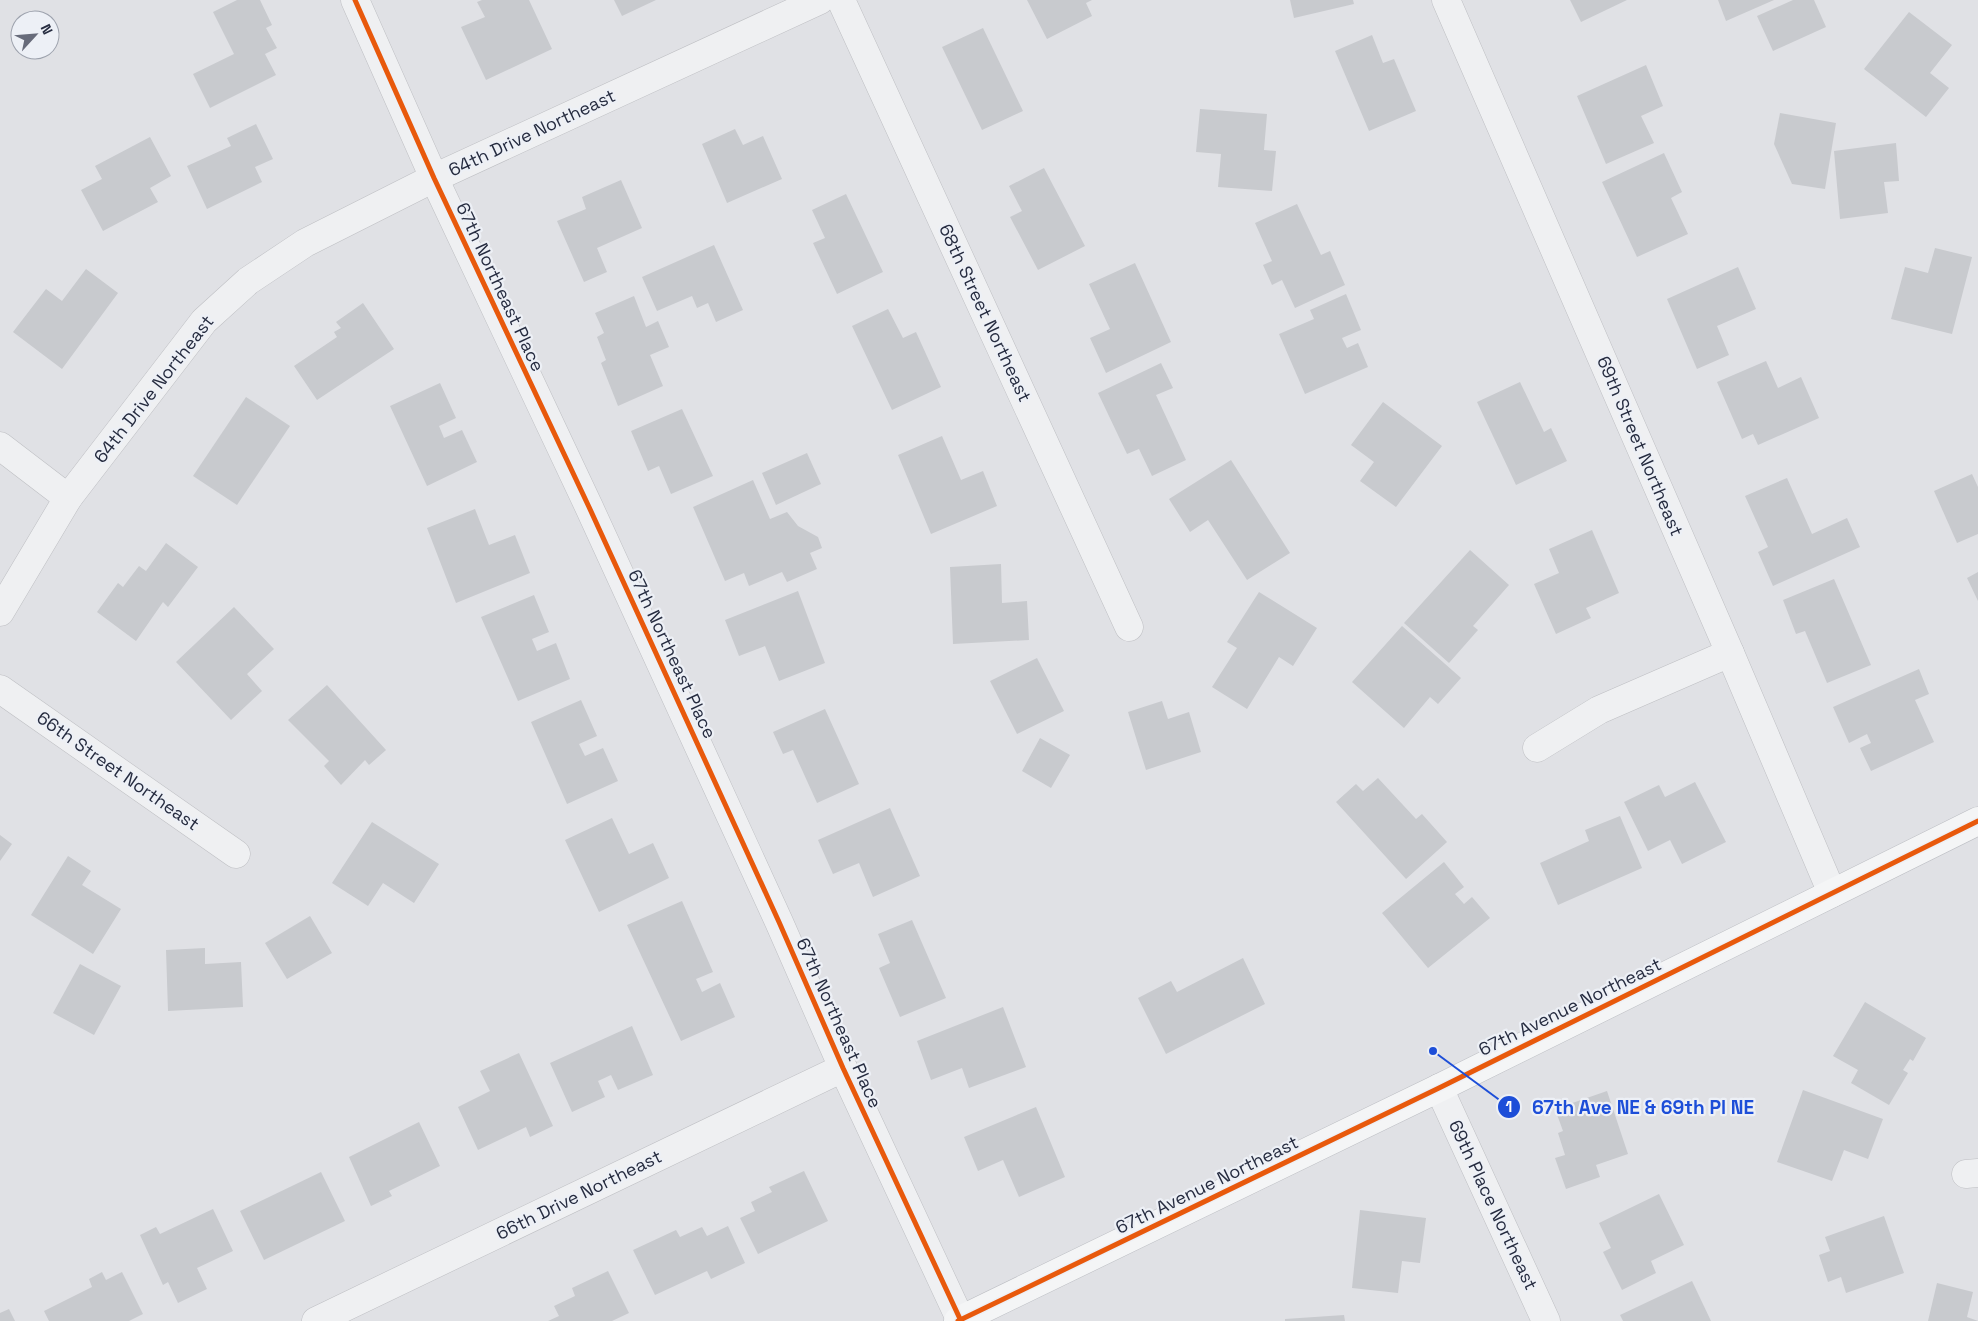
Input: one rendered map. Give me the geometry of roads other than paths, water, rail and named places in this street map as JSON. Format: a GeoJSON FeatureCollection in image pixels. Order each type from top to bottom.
{"type":"FeatureCollection","features":[{"type":"Feature","properties":{"kind":"main road","name":"67th Avenue Northeast"},"geometry":{"type":"LineString","coordinates":[[960,1321],[1439,1088],[1978,821]]}},
{"type":"Feature","properties":{"kind":"street","name":"67th Northeast Place"},"geometry":{"type":"LineString","coordinates":[[354,0],[434,178],[589,507],[779,922],[843,1068],[960,1321]]}},
{"type":"Feature","properties":{"kind":"street","name":"64th Drive Northeast"},"geometry":{"type":"LineString","coordinates":[[0,612],[68,498],[204,321],[248,281],[305,243],[434,178],[820,0]]}},
{"type":"Feature","properties":{"kind":"street","name":"68th Street Northeast"},"geometry":{"type":"LineString","coordinates":[[841,0],[1129,627]]}},
{"type":"Feature","properties":{"kind":"street","name":"69th Street Northeast"},"geometry":{"type":"LineString","coordinates":[[1446,0],[1730,653],[1832,893]]}},
{"type":"Feature","properties":{"kind":"street"},"geometry":{"type":"LineString","coordinates":[[0,446],[68,498]]}},
{"type":"Feature","properties":{"kind":"street"},"geometry":{"type":"LineString","coordinates":[[1537,748],[1599,710],[1730,653]]}},
{"type":"Feature","properties":{"kind":"street","name":"66th Street Northeast"},"geometry":{"type":"LineString","coordinates":[[0,689],[236,854]]}},
{"type":"Feature","properties":{"kind":"street","name":"66th Drive Northeast"},"geometry":{"type":"LineString","coordinates":[[316,1321],[843,1068]]}},
{"type":"Feature","properties":{"kind":"street","name":"69th Place Northeast"},"geometry":{"type":"LineString","coordinates":[[1439,1088],[1546,1321]]}},
{"type":"Feature","properties":{"kind":"place","name":"67th Ave NE & 69th Pl NE"},"geometry":{"type":"Point","coordinates":[1433,1051]}}]}
